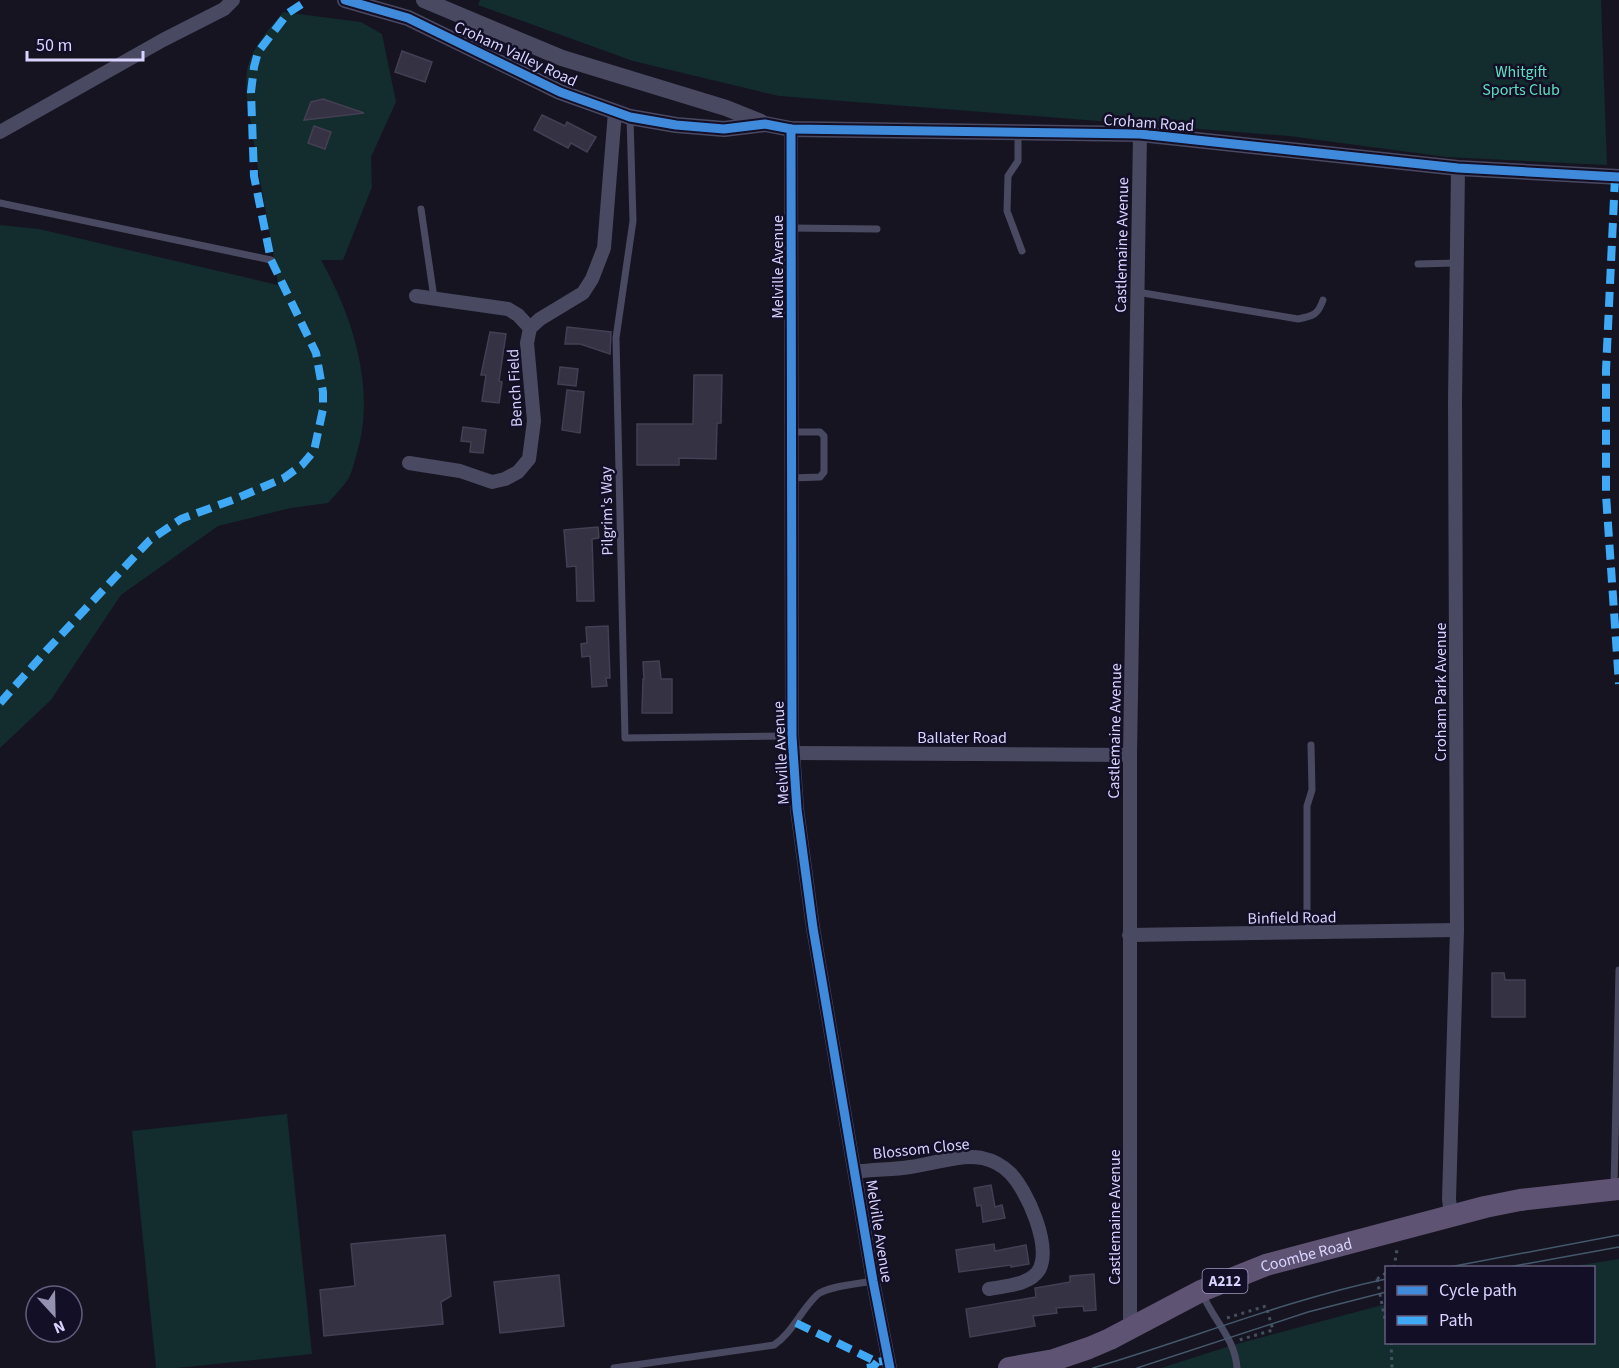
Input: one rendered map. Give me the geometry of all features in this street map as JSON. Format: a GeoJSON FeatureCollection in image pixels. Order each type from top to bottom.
{"type":"FeatureCollection","features":[{"type":"Feature","properties":{"kind":"main road","name":"Coombe Road"},"geometry":{"type":"LineString","coordinates":[[1009,1368],[1072,1354],[1110,1340],[1201,1291],[1266,1265],[1520,1200],[1616,1189]]}},
{"type":"Feature","properties":{"kind":"street"},"geometry":{"type":"LineString","coordinates":[[0,132],[163,40],[224,9],[233,0]]}},
{"type":"Feature","properties":{"kind":"street","name":"Croham Valley Road"},"geometry":{"type":"LineString","coordinates":[[345,0],[368,2],[408,18],[560,92],[622,114],[676,125]]}},
{"type":"Feature","properties":{"kind":"street","name":"Croham Valley Road"},"geometry":{"type":"LineString","coordinates":[[424,0],[562,58],[726,108],[765,124]]}},
{"type":"Feature","properties":{"kind":"street","name":"Bench Field"},"geometry":{"type":"LineString","coordinates":[[409,463],[460,471],[492,482],[505,479],[518,472],[530,459],[534,421],[527,343],[530,328],[540,319],[584,293],[595,272],[604,248],[622,114]]}},
{"type":"Feature","properties":{"kind":"street","name":"Croham Road"},"geometry":{"type":"LineString","coordinates":[[676,125],[724,129],[765,124],[791,129],[1140,134],[1458,168],[1619,177]]}},
{"type":"Feature","properties":{"kind":"street","name":"Melville Avenue"},"geometry":{"type":"LineString","coordinates":[[791,129],[792,736],[797,809],[813,928],[890,1368]]}},
{"type":"Feature","properties":{"kind":"street","name":"Castlemaine Avenue"},"geometry":{"type":"LineString","coordinates":[[1132,1328],[1130,1317],[1130,755],[1140,134]]}},
{"type":"Feature","properties":{"kind":"street","name":"Croham Park Avenue"},"geometry":{"type":"LineString","coordinates":[[1451,1216],[1449,1199],[1457,930],[1455,401],[1458,168]]}},
{"type":"Feature","properties":{"kind":"street","name":"Bench Field"},"geometry":{"type":"LineString","coordinates":[[416,296],[508,309],[518,315],[530,328]]}},
{"type":"Feature","properties":{"kind":"street","name":"Ballater Road"},"geometry":{"type":"LineString","coordinates":[[794,753],[1130,755]]}},
{"type":"Feature","properties":{"kind":"street","name":"Binfield Road"},"geometry":{"type":"LineString","coordinates":[[1129,935],[1457,930]]}},
{"type":"Feature","properties":{"kind":"street","name":"Blossom Close"},"geometry":{"type":"LineString","coordinates":[[855,1172],[909,1167],[959,1158],[982,1158],[997,1163],[1009,1172],[1042,1212],[1042,1257],[1039,1270],[1030,1278],[989,1289]]}},
{"type":"Feature","properties":{"kind":"lane","name":"Pilgrim's Way"},"geometry":{"type":"LineString","coordinates":[[622,114],[633,220],[616,338],[625,738],[792,736]]}},
{"type":"Feature","properties":{"kind":"lane"},"geometry":{"type":"LineString","coordinates":[[1018,132],[1018,160],[1008,176],[1007,210],[1022,251]]}},
{"type":"Feature","properties":{"kind":"lane"},"geometry":{"type":"LineString","coordinates":[[0,203],[271,260]]}},
{"type":"Feature","properties":{"kind":"lane"},"geometry":{"type":"LineString","coordinates":[[421,209],[434,298]]}},
{"type":"Feature","properties":{"kind":"lane"},"geometry":{"type":"LineString","coordinates":[[792,228],[877,229]]}},
{"type":"Feature","properties":{"kind":"lane"},"geometry":{"type":"LineString","coordinates":[[1418,264],[1457,263]]}},
{"type":"Feature","properties":{"kind":"lane"},"geometry":{"type":"LineString","coordinates":[[1137,292],[1298,319],[1312,316],[1320,310],[1323,300]]}},
{"type":"Feature","properties":{"kind":"lane"},"geometry":{"type":"LineString","coordinates":[[792,432],[822,433],[824,436],[824,472],[820,477],[792,478]]}},
{"type":"Feature","properties":{"kind":"lane"},"geometry":{"type":"LineString","coordinates":[[1307,933],[1307,806],[1312,790],[1311,745]]}},
{"type":"Feature","properties":{"kind":"lane"},"geometry":{"type":"LineString","coordinates":[[1616,1189],[1619,970]]}},
{"type":"Feature","properties":{"kind":"lane"},"geometry":{"type":"LineString","coordinates":[[614,1368],[774,1345],[785,1338],[818,1294],[827,1290],[873,1281]]}},
{"type":"Feature","properties":{"kind":"lane"},"geometry":{"type":"LineString","coordinates":[[1201,1291],[1214,1317],[1232,1342],[1238,1368]]}},
{"type":"Feature","properties":{"kind":"path"},"geometry":{"type":"LineString","coordinates":[[1385,1274],[1375,1277],[1378,1302],[1385,1322]]}},
{"type":"Feature","properties":{"kind":"path"},"geometry":{"type":"LineString","coordinates":[[1225,1318],[1266,1306],[1273,1330],[1239,1340]]}},
{"type":"Feature","properties":{"kind":"path"},"geometry":{"type":"LineString","coordinates":[[1391,1344],[1392,1368]]}},
{"type":"Feature","properties":{"kind":"green space","name":"Whitgift Sports Club"},"geometry":{"type":"Polygon","coordinates":[[[480,0],[1601,0],[1607,165],[1446,157],[1289,136],[779,96],[633,61],[478,5],[480,0]]]}},
{"type":"Feature","properties":{"kind":"green space"},"geometry":{"type":"Polygon","coordinates":[[[283,12],[361,22],[382,34],[396,102],[371,157],[372,187],[343,260],[321,260],[333,282],[352,330],[363,380],[362,431],[350,476],[328,503],[291,508],[218,526],[121,595],[51,700],[0,748],[0,225],[39,229],[278,285],[246,82],[248,66],[254,51],[283,12]]]}},
{"type":"Feature","properties":{"kind":"green space"},"geometry":{"type":"Polygon","coordinates":[[[287,1114],[312,1354],[177,1368],[156,1368],[132,1131],[287,1114]]]}},
{"type":"Feature","properties":{"kind":"green space"},"geometry":{"type":"Polygon","coordinates":[[[1619,1259],[1619,1368],[1161,1368],[1233,1345],[1385,1304],[1385,1344],[1595,1344],[1595,1266],[1574,1266],[1619,1259]]]}},
{"type":"Feature","properties":{"kind":"building"},"geometry":{"type":"Polygon","coordinates":[[[402,51],[432,62],[425,82],[395,72],[402,51]]]}},
{"type":"Feature","properties":{"kind":"building"},"geometry":{"type":"Polygon","coordinates":[[[323,99],[364,113],[304,120],[311,102],[323,99]]]}},
{"type":"Feature","properties":{"kind":"building"},"geometry":{"type":"Polygon","coordinates":[[[542,115],[565,126],[567,122],[596,137],[587,152],[571,143],[568,148],[534,130],[542,115]]]}},
{"type":"Feature","properties":{"kind":"building"},"geometry":{"type":"Polygon","coordinates":[[[314,126],[331,132],[325,149],[308,143],[314,126]]]}},
{"type":"Feature","properties":{"kind":"building"},"geometry":{"type":"Polygon","coordinates":[[[567,327],[611,332],[610,354],[580,344],[565,344],[567,327]]]}},
{"type":"Feature","properties":{"kind":"building"},"geometry":{"type":"Polygon","coordinates":[[[490,332],[506,334],[499,381],[502,382],[499,403],[482,401],[486,375],[481,375],[490,332]]]}},
{"type":"Feature","properties":{"kind":"building"},"geometry":{"type":"Polygon","coordinates":[[[560,367],[578,369],[576,386],[558,384],[560,367]]]}},
{"type":"Feature","properties":{"kind":"building"},"geometry":{"type":"Polygon","coordinates":[[[694,375],[722,375],[721,423],[717,423],[716,459],[679,458],[679,465],[637,465],[637,424],[693,424],[694,375]]]}},
{"type":"Feature","properties":{"kind":"building"},"geometry":{"type":"Polygon","coordinates":[[[567,390],[584,392],[580,433],[562,430],[567,390]]]}},
{"type":"Feature","properties":{"kind":"building"},"geometry":{"type":"Polygon","coordinates":[[[463,427],[486,430],[483,453],[470,452],[471,442],[461,441],[463,427]]]}},
{"type":"Feature","properties":{"kind":"building"},"geometry":{"type":"Polygon","coordinates":[[[598,527],[599,538],[592,539],[594,601],[577,601],[576,566],[567,567],[564,530],[598,527]]]}},
{"type":"Feature","properties":{"kind":"building"},"geometry":{"type":"Polygon","coordinates":[[[608,626],[610,678],[606,678],[607,686],[592,687],[590,656],[582,657],[581,644],[587,643],[586,627],[608,626]]]}},
{"type":"Feature","properties":{"kind":"building"},"geometry":{"type":"Polygon","coordinates":[[[659,661],[661,679],[672,679],[672,713],[642,713],[643,662],[659,661]]]}},
{"type":"Feature","properties":{"kind":"building"},"geometry":{"type":"Polygon","coordinates":[[[1492,973],[1504,973],[1505,980],[1525,980],[1525,1017],[1492,1017],[1492,973]]]}},
{"type":"Feature","properties":{"kind":"building"},"geometry":{"type":"Polygon","coordinates":[[[991,1185],[995,1207],[1002,1205],[1005,1218],[983,1222],[981,1205],[977,1206],[974,1188],[991,1185]]]}},
{"type":"Feature","properties":{"kind":"building"},"geometry":{"type":"Polygon","coordinates":[[[445,1235],[451,1296],[441,1302],[443,1324],[324,1336],[320,1290],[355,1286],[351,1244],[445,1235]]]}},
{"type":"Feature","properties":{"kind":"building"},"geometry":{"type":"Polygon","coordinates":[[[994,1244],[995,1251],[1026,1245],[1029,1264],[959,1272],[956,1250],[994,1244]]]}},
{"type":"Feature","properties":{"kind":"building"},"geometry":{"type":"Polygon","coordinates":[[[1094,1274],[1096,1310],[1084,1311],[1083,1306],[1056,1308],[1057,1313],[1033,1316],[1035,1326],[970,1337],[966,1309],[1036,1297],[1035,1288],[1070,1282],[1070,1276],[1094,1274]]]}},
{"type":"Feature","properties":{"kind":"building"},"geometry":{"type":"Polygon","coordinates":[[[559,1275],[564,1326],[500,1333],[494,1282],[559,1275]]]}},
{"type":"Feature","properties":{"kind":"tram line"},"geometry":{"type":"LineString","coordinates":[[1455,1266],[1619,1235]]}},
{"type":"Feature","properties":{"kind":"tram line"},"geometry":{"type":"LineString","coordinates":[[1514,1266],[1619,1247]]}},
{"type":"Feature","properties":{"kind":"tram line"},"geometry":{"type":"LineString","coordinates":[[1093,1368],[1275,1309],[1385,1279]]}},
{"type":"Feature","properties":{"kind":"tram line"},"geometry":{"type":"LineString","coordinates":[[1137,1368],[1308,1312],[1385,1292]]}},
{"type":"Feature","properties":{"kind":"marked path"},"geometry":{"type":"LineString","coordinates":[[0,703],[150,540],[181,519],[284,478],[302,465],[314,451],[323,409],[323,392],[316,353],[271,260],[254,176],[251,92],[258,52],[288,13],[308,0]]}},
{"type":"Feature","properties":{"kind":"marked path"},"geometry":{"type":"LineString","coordinates":[[1615,177],[1606,370],[1606,495],[1619,684]]}},
{"type":"Feature","properties":{"kind":"marked path"},"geometry":{"type":"LineString","coordinates":[[796,1323],[877,1362],[889,1360]]}},
{"type":"Feature","properties":{"kind":"marked path"},"geometry":{"type":"LineString","coordinates":[[867,1368],[873,1367],[877,1362]]}},
{"type":"Feature","properties":{"kind":"cycle path"},"geometry":{"type":"LineString","coordinates":[[345,0],[408,18],[560,92],[630,117],[676,125],[724,129],[765,124],[791,129],[1140,134],[1458,168],[1619,177]]}},
{"type":"Feature","properties":{"kind":"cycle path"},"geometry":{"type":"LineString","coordinates":[[791,129],[792,736],[797,809],[813,928],[890,1368]]}}]}
